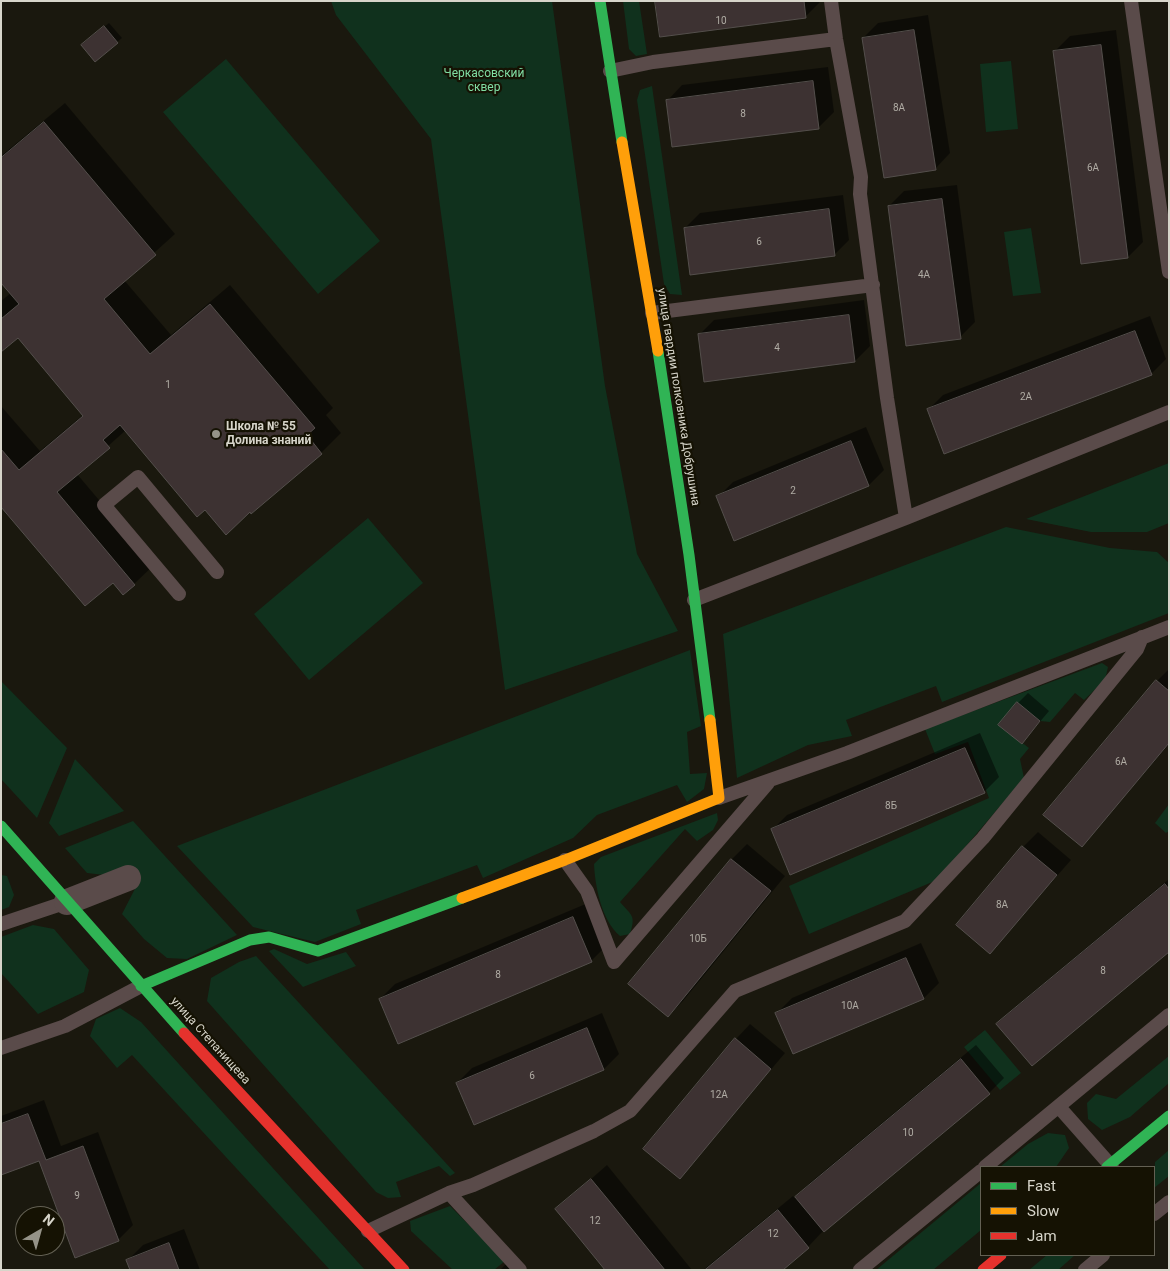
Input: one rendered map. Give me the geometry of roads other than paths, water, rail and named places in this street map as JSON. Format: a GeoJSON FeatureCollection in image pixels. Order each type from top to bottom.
{"type":"FeatureCollection","features":[{"type":"Feature","properties":{"kind":"street","name":"улица гвардии полковника Добрушина"},"geometry":{"type":"LineString","coordinates":[[600,1],[610,71],[652,313],[694,600],[719,798]]}},
{"type":"Feature","properties":{"kind":"street"},"geometry":{"type":"LineString","coordinates":[[141,986],[250,940],[269,937],[318,951],[565,860],[719,798]]}},
{"type":"Feature","properties":{"kind":"street","name":"улица Степанищева"},"geometry":{"type":"LineString","coordinates":[[1,826],[141,986],[404,1270]]}},
{"type":"Feature","properties":{"kind":"street"},"geometry":{"type":"LineString","coordinates":[[67,902],[128,878]]}},
{"type":"Feature","properties":{"kind":"street"},"geometry":{"type":"LineString","coordinates":[[1109,1166],[1169,1116]]}},
{"type":"Feature","properties":{"kind":"street"},"geometry":{"type":"LineString","coordinates":[[983,1270],[1000,1256]]}},
{"type":"Feature","properties":{"kind":"lane"},"geometry":{"type":"LineString","coordinates":[[831,1],[861,177],[860,194],[895,455],[906,518]]}},
{"type":"Feature","properties":{"kind":"lane"},"geometry":{"type":"LineString","coordinates":[[1131,1],[1169,272]]}},
{"type":"Feature","properties":{"kind":"lane"},"geometry":{"type":"LineString","coordinates":[[610,71],[654,62],[836,39]]}},
{"type":"Feature","properties":{"kind":"lane"},"geometry":{"type":"LineString","coordinates":[[652,313],[873,285]]}},
{"type":"Feature","properties":{"kind":"lane"},"geometry":{"type":"LineString","coordinates":[[694,600],[906,518],[1169,412]]}},
{"type":"Feature","properties":{"kind":"lane"},"geometry":{"type":"LineString","coordinates":[[179,594],[104,505],[138,477],[217,572]]}},
{"type":"Feature","properties":{"kind":"lane"},"geometry":{"type":"LineString","coordinates":[[719,798],[769,782],[1169,627]]}},
{"type":"Feature","properties":{"kind":"lane"},"geometry":{"type":"LineString","coordinates":[[368,1231],[449,1192],[473,1185],[594,1131],[630,1111],[735,991],[904,921],[983,838],[1137,649],[1142,637]]}},
{"type":"Feature","properties":{"kind":"lane"},"geometry":{"type":"LineString","coordinates":[[565,860],[586,892],[614,962],[769,782]]}},
{"type":"Feature","properties":{"kind":"lane"},"geometry":{"type":"LineString","coordinates":[[1,924],[67,902]]}},
{"type":"Feature","properties":{"kind":"lane"},"geometry":{"type":"LineString","coordinates":[[1,1048],[65,1026],[141,986]]}},
{"type":"Feature","properties":{"kind":"lane"},"geometry":{"type":"LineString","coordinates":[[987,1166],[1169,1015]]}},
{"type":"Feature","properties":{"kind":"lane"},"geometry":{"type":"LineString","coordinates":[[1059,1107],[1109,1166]]}},
{"type":"Feature","properties":{"kind":"lane"},"geometry":{"type":"LineString","coordinates":[[860,1270],[980,1172]]}},
{"type":"Feature","properties":{"kind":"lane"},"geometry":{"type":"LineString","coordinates":[[449,1192],[520,1270]]}},
{"type":"Feature","properties":{"kind":"lane"},"geometry":{"type":"LineString","coordinates":[[1155,1213],[1169,1202]]}},
{"type":"Feature","properties":{"kind":"lane"},"geometry":{"type":"LineString","coordinates":[[1084,1270],[1102,1256]]}},
{"type":"Feature","properties":{"kind":"place","name":"Школа № 55 Долина знаний"},"geometry":{"type":"Point","coordinates":[216,434]}},
{"type":"Feature","properties":{"kind":"park label","name":"Черкасовский сквер"},"geometry":{"type":"Point","coordinates":[484,81]}}]}
